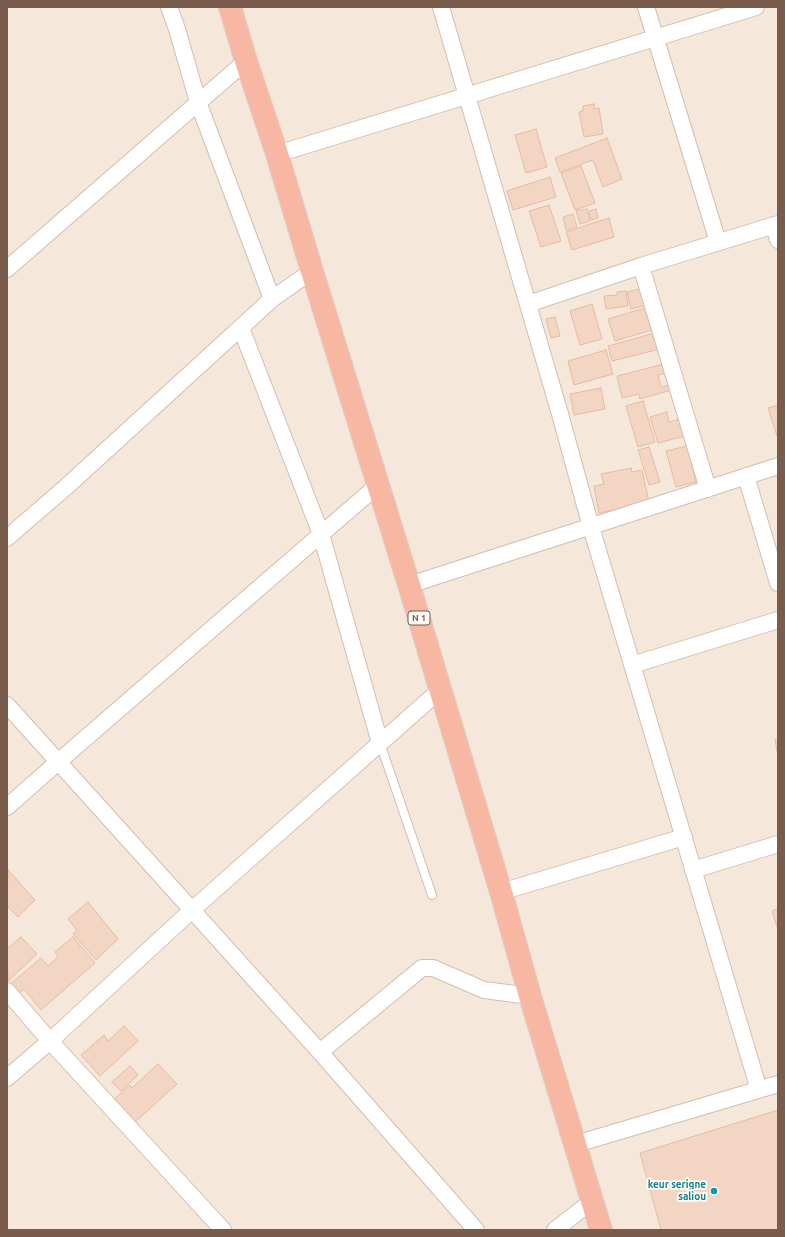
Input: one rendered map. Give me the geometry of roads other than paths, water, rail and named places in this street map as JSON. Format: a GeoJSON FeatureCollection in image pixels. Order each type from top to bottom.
{"type":"FeatureCollection","features":[{"type":"Feature","properties":{"kind":"highway","name":"N 1"},"geometry":{"type":"LineString","coordinates":[[230,7],[246,61],[277,154],[409,585],[501,892],[530,996],[601,1230]]}},
{"type":"Feature","properties":{"kind":"street"},"geometry":{"type":"LineString","coordinates":[[169,7],[177,29],[198,102],[272,299]]}},
{"type":"Feature","properties":{"kind":"street"},"geometry":{"type":"LineString","coordinates":[[442,7],[560,414],[591,527],[759,1090]]}},
{"type":"Feature","properties":{"kind":"street"},"geometry":{"type":"LineString","coordinates":[[646,7],[718,242]]}},
{"type":"Feature","properties":{"kind":"street"},"geometry":{"type":"LineString","coordinates":[[277,154],[756,7]]}},
{"type":"Feature","properties":{"kind":"street"},"geometry":{"type":"LineString","coordinates":[[7,269],[246,61]]}},
{"type":"Feature","properties":{"kind":"street"},"geometry":{"type":"LineString","coordinates":[[528,304],[718,242],[777,230]]}},
{"type":"Feature","properties":{"kind":"street"},"geometry":{"type":"LineString","coordinates":[[641,266],[708,489]]}},
{"type":"Feature","properties":{"kind":"street"},"geometry":{"type":"LineString","coordinates":[[7,538],[66,487],[272,299],[312,271]]}},
{"type":"Feature","properties":{"kind":"street"},"geometry":{"type":"LineString","coordinates":[[241,328],[322,534],[380,743]]}},
{"type":"Feature","properties":{"kind":"street"},"geometry":{"type":"LineString","coordinates":[[409,585],[778,466]]}},
{"type":"Feature","properties":{"kind":"street"},"geometry":{"type":"LineString","coordinates":[[746,476],[778,583]]}},
{"type":"Feature","properties":{"kind":"street"},"geometry":{"type":"LineString","coordinates":[[7,807],[378,485]]}},
{"type":"Feature","properties":{"kind":"street"},"geometry":{"type":"LineString","coordinates":[[632,665],[778,620]]}},
{"type":"Feature","properties":{"kind":"street"},"geometry":{"type":"LineString","coordinates":[[7,1078],[50,1041],[192,910],[440,690]]}},
{"type":"Feature","properties":{"kind":"street"},"geometry":{"type":"LineString","coordinates":[[7,705],[320,1052],[476,1230]]}},
{"type":"Feature","properties":{"kind":"street"},"geometry":{"type":"LineString","coordinates":[[501,892],[684,838]]}},
{"type":"Feature","properties":{"kind":"street"},"geometry":{"type":"LineString","coordinates":[[693,870],[778,844]]}},
{"type":"Feature","properties":{"kind":"street"},"geometry":{"type":"LineString","coordinates":[[320,1052],[422,968],[433,968],[484,990],[530,996]]}},
{"type":"Feature","properties":{"kind":"street"},"geometry":{"type":"LineString","coordinates":[[7,991],[50,1041],[223,1230]]}},
{"type":"Feature","properties":{"kind":"street"},"geometry":{"type":"LineString","coordinates":[[576,1144],[778,1084]]}},
{"type":"Feature","properties":{"kind":"street"},"geometry":{"type":"LineString","coordinates":[[555,1230],[592,1201]]}},
{"type":"Feature","properties":{"kind":"lane"},"geometry":{"type":"LineString","coordinates":[[380,743],[432,895]]}},
{"type":"Feature","properties":{"kind":"place","name":"keur serigne saliou"},"geometry":{"type":"Point","coordinates":[714,1191]}}]}
